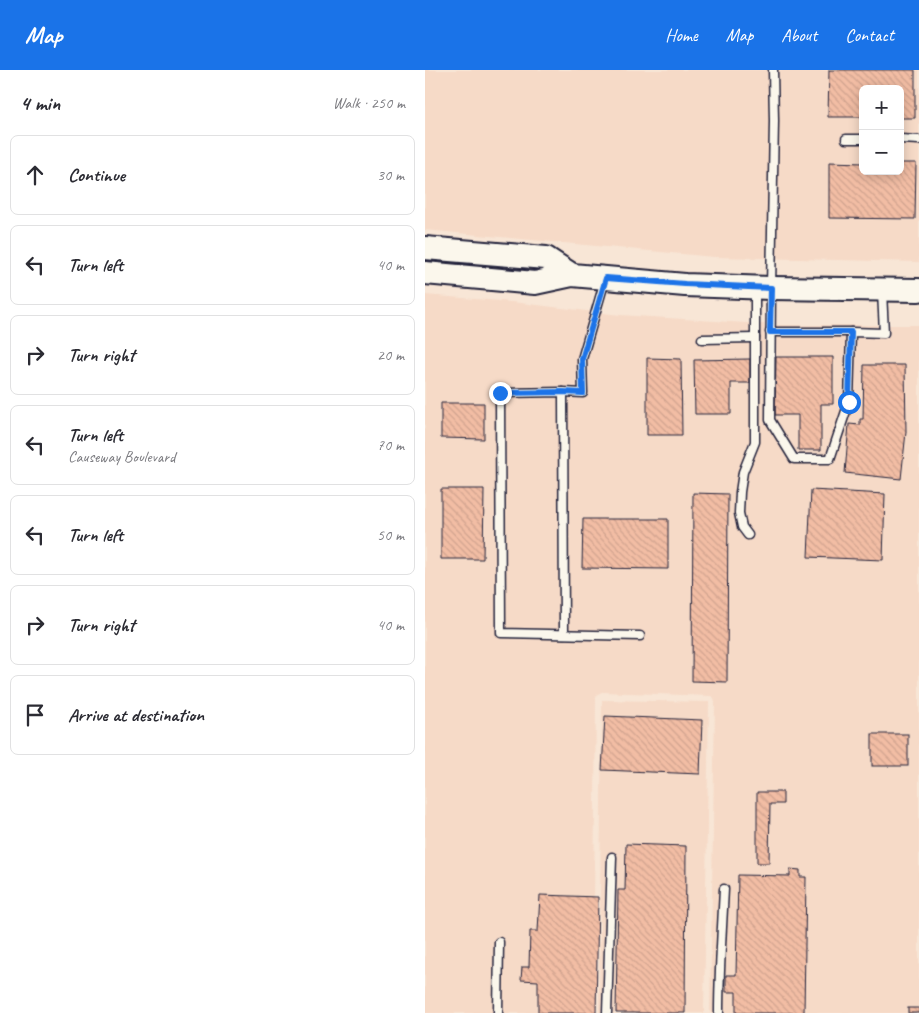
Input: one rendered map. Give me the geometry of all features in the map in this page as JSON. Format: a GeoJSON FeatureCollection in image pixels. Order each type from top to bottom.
{"type":"FeatureCollection","features":[{"type":"Feature","properties":{"kind":"main road"},"geometry":{"type":"LineString","coordinates":[[425,248],[545,258],[572,276]]}},
{"type":"Feature","properties":{"kind":"main road"},"geometry":{"type":"LineString","coordinates":[[425,273],[535,283],[572,276],[763,288],[919,290]]}},
{"type":"Feature","properties":{"kind":"lane"},"geometry":{"type":"LineString","coordinates":[[748,535],[742,527],[739,513],[739,492],[743,472],[755,442],[755,338],[763,288],[775,121],[773,70]]}},
{"type":"Feature","properties":{"kind":"lane"},"geometry":{"type":"LineString","coordinates":[[846,139],[859,139]]}},
{"type":"Feature","properties":{"kind":"lane"},"geometry":{"type":"LineString","coordinates":[[904,139],[919,140]]}},
{"type":"Feature","properties":{"kind":"lane"},"geometry":{"type":"LineString","coordinates":[[606,278],[582,359],[583,393],[500,393],[501,633],[640,636]]}},
{"type":"Feature","properties":{"kind":"lane"},"geometry":{"type":"LineString","coordinates":[[763,288],[770,332],[770,420],[794,460],[830,459],[849,402],[851,332]]}},
{"type":"Feature","properties":{"kind":"lane"},"geometry":{"type":"LineString","coordinates":[[770,332],[883,333],[882,290]]}},
{"type":"Feature","properties":{"kind":"lane"},"geometry":{"type":"LineString","coordinates":[[702,339],[755,338]]}},
{"type":"Feature","properties":{"kind":"lane"},"geometry":{"type":"LineString","coordinates":[[563,392],[564,634]]}},
{"type":"Feature","properties":{"kind":"lane"},"geometry":{"type":"LineString","coordinates":[[607,1013],[612,857]]}},
{"type":"Feature","properties":{"kind":"lane"},"geometry":{"type":"LineString","coordinates":[[719,1013],[724,889]]}},
{"type":"Feature","properties":{"kind":"lane"},"geometry":{"type":"LineString","coordinates":[[498,1013],[499,942]]}},
{"type":"Feature","properties":{"kind":"shaded area"},"geometry":{"type":"Polygon","coordinates":[[[425,70],[919,70],[919,262],[714,257],[425,230],[425,70]]]}},
{"type":"Feature","properties":{"kind":"shaded area"},"geometry":{"type":"Polygon","coordinates":[[[425,295],[512,302],[620,315],[776,325],[919,325],[919,1013],[710,1013],[714,698],[711,696],[602,692],[596,697],[593,1013],[425,1013],[425,295]]]}},
{"type":"Feature","properties":{"kind":"shaded area"},"geometry":{"type":"Polygon","coordinates":[[[602,700],[709,702],[704,1013],[599,1013],[602,700]]]}},
{"type":"Feature","properties":{"kind":"building"},"geometry":{"type":"Polygon","coordinates":[[[829,70],[915,70],[915,118],[904,118],[904,85],[859,85],[859,117],[828,117],[829,70]]]}},
{"type":"Feature","properties":{"kind":"building"},"geometry":{"type":"Polygon","coordinates":[[[829,162],[859,163],[859,175],[904,175],[904,163],[916,163],[915,219],[829,218],[829,162]]]}},
{"type":"Feature","properties":{"kind":"building"},"geometry":{"type":"Polygon","coordinates":[[[776,357],[833,357],[833,404],[821,404],[821,450],[798,450],[798,415],[775,415],[776,357]]]}},
{"type":"Feature","properties":{"kind":"building"},"geometry":{"type":"Polygon","coordinates":[[[647,358],[681,359],[682,435],[647,435],[647,358]]]}},
{"type":"Feature","properties":{"kind":"building"},"geometry":{"type":"Polygon","coordinates":[[[750,359],[750,383],[731,383],[731,414],[695,414],[694,360],[750,359]]]}},
{"type":"Feature","properties":{"kind":"building"},"geometry":{"type":"Polygon","coordinates":[[[864,365],[905,365],[906,432],[901,479],[845,473],[849,424],[860,425],[860,419],[863,419],[864,365]]]}},
{"type":"Feature","properties":{"kind":"building"},"geometry":{"type":"Polygon","coordinates":[[[441,403],[484,403],[484,439],[441,438],[441,403]]]}},
{"type":"Feature","properties":{"kind":"building"},"geometry":{"type":"Polygon","coordinates":[[[441,489],[484,489],[483,559],[441,559],[441,489]]]}},
{"type":"Feature","properties":{"kind":"building"},"geometry":{"type":"Polygon","coordinates":[[[811,490],[885,494],[883,560],[808,557],[811,490]]]}},
{"type":"Feature","properties":{"kind":"building"},"geometry":{"type":"Polygon","coordinates":[[[693,493],[728,494],[727,682],[692,681],[693,493]]]}},
{"type":"Feature","properties":{"kind":"building"},"geometry":{"type":"Polygon","coordinates":[[[583,519],[668,519],[668,569],[582,568],[583,519]]]}},
{"type":"Feature","properties":{"kind":"building"},"geometry":{"type":"Polygon","coordinates":[[[605,716],[702,720],[700,774],[602,770],[605,716]]]}},
{"type":"Feature","properties":{"kind":"building"},"geometry":{"type":"Polygon","coordinates":[[[872,734],[908,734],[908,766],[872,766],[872,734]]]}},
{"type":"Feature","properties":{"kind":"building"},"geometry":{"type":"Polygon","coordinates":[[[757,792],[783,792],[783,804],[770,804],[769,863],[757,863],[757,792]]]}},
{"type":"Feature","properties":{"kind":"building"},"geometry":{"type":"Polygon","coordinates":[[[626,844],[686,846],[685,1013],[616,1013],[618,890],[625,890],[626,844]]]}},
{"type":"Feature","properties":{"kind":"building"},"geometry":{"type":"Polygon","coordinates":[[[790,869],[800,870],[800,877],[806,877],[804,1013],[736,1013],[736,992],[726,992],[726,975],[736,975],[738,875],[790,876],[790,869]]]}},
{"type":"Feature","properties":{"kind":"building"},"geometry":{"type":"Polygon","coordinates":[[[540,895],[598,897],[596,1013],[538,1013],[538,981],[521,980],[522,967],[529,967],[530,931],[538,931],[540,895]]]}},
{"type":"Feature","properties":{"kind":"building"},"geometry":{"type":"Polygon","coordinates":[[[908,1008],[919,1008],[919,1013],[908,1013],[908,1008]]]}},
{"type":"Feature","properties":{"kind":"route"},"geometry":{"type":"LineString","coordinates":[[500,393],[583,393],[582,359],[606,278],[771,288],[770,332],[851,332],[849,402]]}}]}
